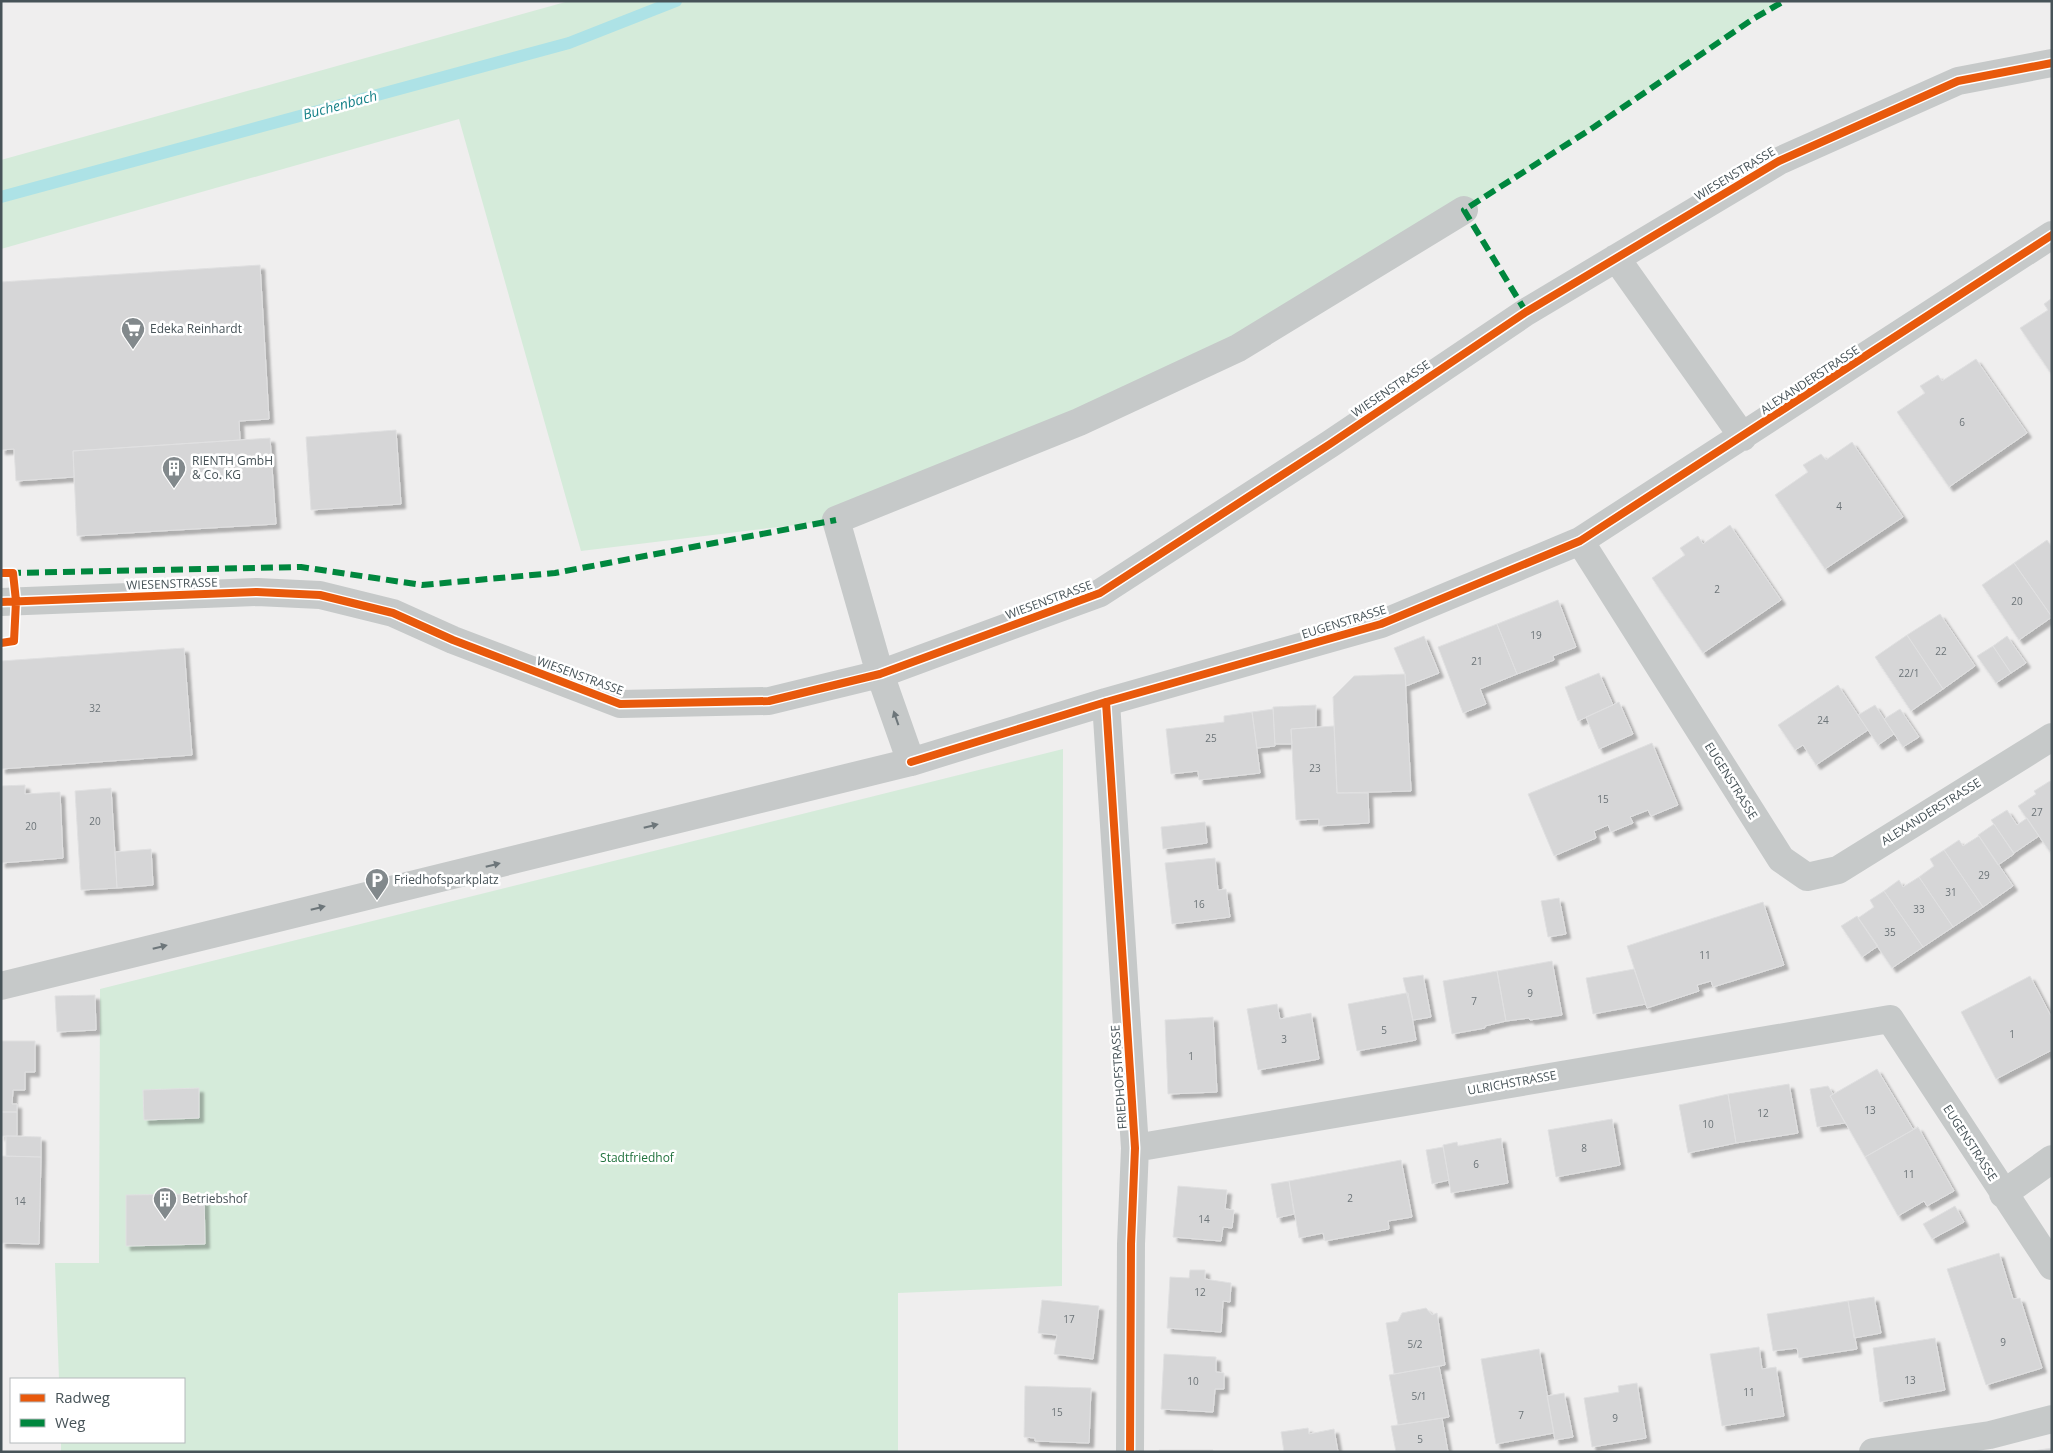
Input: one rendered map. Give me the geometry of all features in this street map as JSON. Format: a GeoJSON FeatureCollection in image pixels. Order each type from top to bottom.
{"type":"FeatureCollection","features":[{"type":"Feature","properties":{"kind":"street","name":"WIESENSTRASSE"},"geometry":{"type":"LineString","coordinates":[[1,602],[257,592],[320,595],[393,613],[454,640],[620,704],[769,701],[880,674],[1100,594],[1330,444],[1526,312],[1779,160],[1958,80],[2052,63]]}},
{"type":"Feature","properties":{"kind":"street"},"geometry":{"type":"LineString","coordinates":[[911,762],[880,674],[836,520],[1079,422],[1238,348],[1464,210]]}},
{"type":"Feature","properties":{"kind":"street","name":"ALEXANDERSTRASSE"},"geometry":{"type":"LineString","coordinates":[[1580,541],[2052,235]]}},
{"type":"Feature","properties":{"kind":"street"},"geometry":{"type":"LineString","coordinates":[[1616,258],[1743,437]]}},
{"type":"Feature","properties":{"kind":"street","name":"EUGENSTRASSE"},"geometry":{"type":"LineString","coordinates":[[1,986],[911,762],[1106,702],[1381,624],[1580,541],[1780,859],[1807,877]]}},
{"type":"Feature","properties":{"kind":"street","name":"FRIEDHOFSTRASSE"},"geometry":{"type":"LineString","coordinates":[[1106,702],[1135,1148],[1131,1244],[1130,1452]]}},
{"type":"Feature","properties":{"kind":"street","name":"ALEXANDERSTRASSE"},"geometry":{"type":"LineString","coordinates":[[1807,877],[1838,870],[2052,737]]}},
{"type":"Feature","properties":{"kind":"street","name":"EUGENSTRASSE"},"geometry":{"type":"LineString","coordinates":[[1890,1019],[2052,1266]]}},
{"type":"Feature","properties":{"kind":"street","name":"ULRICHSTRASSE"},"geometry":{"type":"LineString","coordinates":[[1135,1148],[1890,1019]]}},
{"type":"Feature","properties":{"kind":"street"},"geometry":{"type":"LineString","coordinates":[[2003,1194],[2052,1159]]}},
{"type":"Feature","properties":{"kind":"street"},"geometry":{"type":"LineString","coordinates":[[1873,1452],[1990,1435],[2052,1420]]}},
{"type":"Feature","properties":{"kind":"green space"},"geometry":{"type":"Polygon","coordinates":[[[569,1],[1784,1],[1753,19],[1594,127],[1464,210],[1238,348],[836,520],[581,551],[459,119],[1,249],[1,160],[569,1]]]}},
{"type":"Feature","properties":{"kind":"green space","name":"Stadtfriedhof"},"geometry":{"type":"Polygon","coordinates":[[[1063,749],[1062,1286],[898,1293],[898,1452],[61,1452],[61,1443],[185,1443],[185,1378],[59,1378],[55,1263],[99,1263],[100,989],[1063,749]]]}},
{"type":"Feature","properties":{"kind":"building","name":"Edeka Reinhardt"},"geometry":{"type":"Polygon","coordinates":[[[260,265],[269,419],[239,421],[240,440],[73,451],[74,477],[16,481],[14,449],[1,450],[1,282],[260,265]]]}},
{"type":"Feature","properties":{"kind":"building"},"geometry":{"type":"Polygon","coordinates":[[[2052,298],[2052,375],[2020,328],[2048,310],[2044,304],[2052,298]]]}},
{"type":"Feature","properties":{"kind":"building"},"geometry":{"type":"Polygon","coordinates":[[[1976,359],[2027,433],[1949,487],[1897,412],[1925,393],[1920,386],[1938,375],[1942,381],[1976,359]]]}},
{"type":"Feature","properties":{"kind":"building"},"geometry":{"type":"Polygon","coordinates":[[[396,430],[401,504],[311,510],[306,437],[396,430]]]}},
{"type":"Feature","properties":{"kind":"building","name":"RIENTH GmbH & Co. KG"},"geometry":{"type":"Polygon","coordinates":[[[270,438],[276,524],[77,536],[73,451],[270,438]]]}},
{"type":"Feature","properties":{"kind":"building"},"geometry":{"type":"Polygon","coordinates":[[[1852,442],[1903,517],[1825,569],[1775,495],[1808,472],[1803,465],[1821,454],[1826,460],[1852,442]]]}},
{"type":"Feature","properties":{"kind":"building"},"geometry":{"type":"Polygon","coordinates":[[[1730,525],[1781,600],[1703,653],[1652,578],[1685,555],[1680,548],[1698,536],[1703,544],[1730,525]]]}},
{"type":"Feature","properties":{"kind":"building"},"geometry":{"type":"Polygon","coordinates":[[[2047,540],[2052,547],[2052,617],[2014,563],[2047,540]]]}},
{"type":"Feature","properties":{"kind":"building"},"geometry":{"type":"Polygon","coordinates":[[[2014,563],[2052,617],[2019,640],[1982,585],[2014,563]]]}},
{"type":"Feature","properties":{"kind":"building"},"geometry":{"type":"Polygon","coordinates":[[[1558,600],[1576,647],[1553,656],[1554,660],[1517,674],[1497,624],[1558,600]]]}},
{"type":"Feature","properties":{"kind":"building"},"geometry":{"type":"Polygon","coordinates":[[[1940,614],[1975,666],[1943,689],[1907,635],[1940,614]]]}},
{"type":"Feature","properties":{"kind":"building"},"geometry":{"type":"Polygon","coordinates":[[[1497,624],[1517,674],[1480,689],[1486,704],[1463,713],[1438,647],[1497,624]]]}},
{"type":"Feature","properties":{"kind":"building"},"geometry":{"type":"Polygon","coordinates":[[[1907,635],[1943,689],[1911,711],[1875,657],[1907,635]]]}},
{"type":"Feature","properties":{"kind":"building"},"geometry":{"type":"Polygon","coordinates":[[[1424,636],[1439,673],[1406,686],[1405,674],[1394,648],[1424,636]]]}},
{"type":"Feature","properties":{"kind":"building"},"geometry":{"type":"Polygon","coordinates":[[[2007,636],[2026,663],[2011,673],[1993,646],[2007,636]]]}},
{"type":"Feature","properties":{"kind":"building"},"geometry":{"type":"Polygon","coordinates":[[[1993,646],[2011,673],[1996,683],[1977,656],[1993,646]]]}},
{"type":"Feature","properties":{"kind":"building"},"geometry":{"type":"Polygon","coordinates":[[[184,648],[192,755],[1,769],[1,661],[184,648]]]}},
{"type":"Feature","properties":{"kind":"building"},"geometry":{"type":"Polygon","coordinates":[[[1599,673],[1613,705],[1578,721],[1565,687],[1599,673]]]}},
{"type":"Feature","properties":{"kind":"building"},"geometry":{"type":"Polygon","coordinates":[[[1405,674],[1411,791],[1337,793],[1333,697],[1354,676],[1405,674]]]}},
{"type":"Feature","properties":{"kind":"building"},"geometry":{"type":"Polygon","coordinates":[[[1838,685],[1868,730],[1816,765],[1803,745],[1795,750],[1778,725],[1838,685]]]}},
{"type":"Feature","properties":{"kind":"building"},"geometry":{"type":"Polygon","coordinates":[[[1619,702],[1633,734],[1599,749],[1586,717],[1619,702]]]}},
{"type":"Feature","properties":{"kind":"building"},"geometry":{"type":"Polygon","coordinates":[[[1316,705],[1316,727],[1291,729],[1292,744],[1275,744],[1273,707],[1316,705]]]}},
{"type":"Feature","properties":{"kind":"building"},"geometry":{"type":"Polygon","coordinates":[[[1875,705],[1894,734],[1878,745],[1858,715],[1875,705]]]}},
{"type":"Feature","properties":{"kind":"building"},"geometry":{"type":"Polygon","coordinates":[[[1273,709],[1275,746],[1257,748],[1252,712],[1273,709]]]}},
{"type":"Feature","properties":{"kind":"building"},"geometry":{"type":"Polygon","coordinates":[[[1900,709],[1919,737],[1903,747],[1884,719],[1900,709]]]}},
{"type":"Feature","properties":{"kind":"building"},"geometry":{"type":"Polygon","coordinates":[[[1252,712],[1260,773],[1199,780],[1198,771],[1171,774],[1166,729],[1224,722],[1224,716],[1252,712]]]}},
{"type":"Feature","properties":{"kind":"building"},"geometry":{"type":"Polygon","coordinates":[[[1334,726],[1337,793],[1368,793],[1369,823],[1319,826],[1319,819],[1296,820],[1291,729],[1334,726]]]}},
{"type":"Feature","properties":{"kind":"building"},"geometry":{"type":"Polygon","coordinates":[[[1652,743],[1678,805],[1651,816],[1648,810],[1630,817],[1633,823],[1611,832],[1608,825],[1594,831],[1596,838],[1554,856],[1528,794],[1652,743]]]}},
{"type":"Feature","properties":{"kind":"building"},"geometry":{"type":"Polygon","coordinates":[[[2050,781],[2052,784],[2052,851],[2050,852],[2018,806],[2036,794],[2034,791],[2050,781]]]}},
{"type":"Feature","properties":{"kind":"building"},"geometry":{"type":"Polygon","coordinates":[[[25,785],[25,794],[60,792],[63,858],[1,863],[1,786],[25,785]]]}},
{"type":"Feature","properties":{"kind":"building"},"geometry":{"type":"Polygon","coordinates":[[[111,788],[117,888],[81,890],[75,791],[111,788]]]}},
{"type":"Feature","properties":{"kind":"building"},"geometry":{"type":"Polygon","coordinates":[[[2007,810],[2017,825],[2027,818],[2039,836],[2014,853],[1991,820],[2007,810]]]}},
{"type":"Feature","properties":{"kind":"building"},"geometry":{"type":"Polygon","coordinates":[[[1205,822],[1207,843],[1163,849],[1161,827],[1205,822]]]}},
{"type":"Feature","properties":{"kind":"building"},"geometry":{"type":"Polygon","coordinates":[[[1994,824],[2014,854],[1998,865],[1978,835],[1994,824]]]}},
{"type":"Feature","properties":{"kind":"building"},"geometry":{"type":"Polygon","coordinates":[[[1979,836],[2013,886],[1983,907],[1944,850],[1959,840],[1963,846],[1979,836]]]}},
{"type":"Feature","properties":{"kind":"building"},"geometry":{"type":"Polygon","coordinates":[[[151,849],[153,885],[117,888],[115,852],[151,849]]]}},
{"type":"Feature","properties":{"kind":"building"},"geometry":{"type":"Polygon","coordinates":[[[1944,850],[1983,907],[1953,927],[1919,877],[1934,866],[1930,859],[1944,850]]]}},
{"type":"Feature","properties":{"kind":"building"},"geometry":{"type":"Polygon","coordinates":[[[1215,858],[1218,890],[1226,889],[1230,917],[1172,924],[1165,863],[1215,858]]]}},
{"type":"Feature","properties":{"kind":"building"},"geometry":{"type":"Polygon","coordinates":[[[1919,877],[1953,927],[1923,947],[1884,891],[1899,880],[1903,887],[1919,877]]]}},
{"type":"Feature","properties":{"kind":"building"},"geometry":{"type":"Polygon","coordinates":[[[1884,891],[1923,947],[1892,968],[1858,918],[1874,907],[1870,900],[1884,891]]]}},
{"type":"Feature","properties":{"kind":"building"},"geometry":{"type":"Polygon","coordinates":[[[1559,898],[1566,934],[1548,937],[1541,901],[1559,898]]]}},
{"type":"Feature","properties":{"kind":"building"},"geometry":{"type":"Polygon","coordinates":[[[1763,902],[1784,965],[1713,987],[1711,981],[1697,985],[1699,991],[1647,1008],[1627,946],[1763,902]]]}},
{"type":"Feature","properties":{"kind":"building"},"geometry":{"type":"Polygon","coordinates":[[[1857,916],[1878,946],[1862,957],[1841,926],[1857,916]]]}},
{"type":"Feature","properties":{"kind":"building"},"geometry":{"type":"Polygon","coordinates":[[[1552,961],[1562,1015],[1530,1020],[1529,1018],[1506,1021],[1497,971],[1552,961]]]}},
{"type":"Feature","properties":{"kind":"building"},"geometry":{"type":"Polygon","coordinates":[[[1634,969],[1646,1004],[1593,1014],[1586,978],[1634,969]]]}},
{"type":"Feature","properties":{"kind":"building"},"geometry":{"type":"Polygon","coordinates":[[[1497,971],[1506,1021],[1485,1026],[1485,1028],[1452,1034],[1443,981],[1497,971]]]}},
{"type":"Feature","properties":{"kind":"building"},"geometry":{"type":"Polygon","coordinates":[[[1423,975],[1431,1017],[1413,1020],[1403,978],[1423,975]]]}},
{"type":"Feature","properties":{"kind":"building"},"geometry":{"type":"Polygon","coordinates":[[[2030,976],[2052,1018],[2052,1050],[1996,1079],[1961,1012],[2030,976]]]}},
{"type":"Feature","properties":{"kind":"building"},"geometry":{"type":"Polygon","coordinates":[[[1408,993],[1416,1040],[1357,1051],[1348,1004],[1408,993]]]}},
{"type":"Feature","properties":{"kind":"building"},"geometry":{"type":"Polygon","coordinates":[[[95,995],[96,1030],[57,1032],[55,996],[95,995]]]}},
{"type":"Feature","properties":{"kind":"building"},"geometry":{"type":"Polygon","coordinates":[[[1277,1004],[1280,1019],[1311,1013],[1319,1059],[1258,1070],[1247,1009],[1277,1004]]]}},
{"type":"Feature","properties":{"kind":"building"},"geometry":{"type":"Polygon","coordinates":[[[1213,1017],[1217,1092],[1168,1094],[1165,1020],[1213,1017]]]}},
{"type":"Feature","properties":{"kind":"building"},"geometry":{"type":"Polygon","coordinates":[[[1,1041],[35,1041],[35,1072],[25,1072],[25,1090],[13,1090],[12,1104],[17,1104],[17,1112],[1,1112],[1,1041]]]}},
{"type":"Feature","properties":{"kind":"building"},"geometry":{"type":"Polygon","coordinates":[[[1877,1069],[1913,1129],[1918,1127],[1865,1157],[1830,1096],[1877,1069]]]}},
{"type":"Feature","properties":{"kind":"building"},"geometry":{"type":"Polygon","coordinates":[[[1789,1084],[1798,1133],[1736,1143],[1728,1094],[1789,1084]]]}},
{"type":"Feature","properties":{"kind":"building"},"geometry":{"type":"Polygon","coordinates":[[[1828,1086],[1833,1094],[1830,1096],[1845,1123],[1817,1127],[1810,1089],[1828,1086]]]}},
{"type":"Feature","properties":{"kind":"building"},"geometry":{"type":"Polygon","coordinates":[[[199,1088],[199,1118],[144,1120],[143,1090],[199,1088]]]}},
{"type":"Feature","properties":{"kind":"building"},"geometry":{"type":"Polygon","coordinates":[[[1728,1094],[1736,1143],[1688,1153],[1679,1105],[1728,1094]]]}},
{"type":"Feature","properties":{"kind":"building"},"geometry":{"type":"Polygon","coordinates":[[[1,1112],[17,1112],[17,1136],[1,1136],[1,1112]]]}},
{"type":"Feature","properties":{"kind":"building"},"geometry":{"type":"Polygon","coordinates":[[[1612,1119],[1620,1165],[1556,1177],[1548,1130],[1612,1119]]]}},
{"type":"Feature","properties":{"kind":"building"},"geometry":{"type":"Polygon","coordinates":[[[1918,1127],[1954,1191],[1927,1206],[1924,1201],[1898,1216],[1865,1157],[1918,1127]]]}},
{"type":"Feature","properties":{"kind":"building"},"geometry":{"type":"Polygon","coordinates":[[[6,1136],[41,1137],[41,1157],[6,1156],[6,1136]]]}},
{"type":"Feature","properties":{"kind":"building"},"geometry":{"type":"Polygon","coordinates":[[[1501,1138],[1508,1183],[1451,1193],[1443,1145],[1457,1142],[1458,1146],[1501,1138]]]}},
{"type":"Feature","properties":{"kind":"building"},"geometry":{"type":"Polygon","coordinates":[[[1443,1147],[1449,1180],[1432,1184],[1426,1150],[1443,1147]]]}},
{"type":"Feature","properties":{"kind":"building"},"geometry":{"type":"Polygon","coordinates":[[[1,1156],[41,1157],[39,1244],[1,1243],[1,1156]]]}},
{"type":"Feature","properties":{"kind":"building"},"geometry":{"type":"Polygon","coordinates":[[[1401,1160],[1412,1217],[1388,1221],[1389,1229],[1325,1241],[1323,1233],[1299,1238],[1289,1181],[1401,1160]]]}},
{"type":"Feature","properties":{"kind":"building"},"geometry":{"type":"Polygon","coordinates":[[[1289,1181],[1294,1214],[1277,1218],[1271,1184],[1289,1181]]]}},
{"type":"Feature","properties":{"kind":"building"},"geometry":{"type":"Polygon","coordinates":[[[1178,1186],[1227,1190],[1225,1209],[1234,1210],[1232,1228],[1223,1227],[1221,1241],[1173,1237],[1178,1186]]]}},
{"type":"Feature","properties":{"kind":"building","name":"Betriebshof"},"geometry":{"type":"Polygon","coordinates":[[[204,1194],[205,1244],[126,1246],[126,1195],[204,1194]]]}},
{"type":"Feature","properties":{"kind":"building"},"geometry":{"type":"Polygon","coordinates":[[[1955,1206],[1964,1222],[1932,1239],[1923,1224],[1955,1206]]]}},
{"type":"Feature","properties":{"kind":"building"},"geometry":{"type":"Polygon","coordinates":[[[1999,1253],[2013,1299],[2020,1298],[2042,1368],[1986,1385],[1947,1269],[1999,1253]]]}},
{"type":"Feature","properties":{"kind":"building"},"geometry":{"type":"Polygon","coordinates":[[[1190,1270],[1205,1270],[1205,1279],[1231,1283],[1230,1302],[1223,1301],[1221,1332],[1167,1328],[1170,1277],[1189,1278],[1190,1270]]]}},
{"type":"Feature","properties":{"kind":"building"},"geometry":{"type":"Polygon","coordinates":[[[1874,1297],[1881,1333],[1854,1338],[1848,1301],[1874,1297]]]}},
{"type":"Feature","properties":{"kind":"building"},"geometry":{"type":"Polygon","coordinates":[[[1042,1300],[1099,1306],[1093,1359],[1054,1354],[1057,1335],[1038,1333],[1042,1300]]]}},
{"type":"Feature","properties":{"kind":"building"},"geometry":{"type":"Polygon","coordinates":[[[1848,1301],[1857,1349],[1799,1358],[1797,1348],[1773,1351],[1767,1314],[1848,1301]]]}},
{"type":"Feature","properties":{"kind":"building"},"geometry":{"type":"Polygon","coordinates":[[[1426,1308],[1432,1315],[1437,1313],[1445,1365],[1394,1374],[1386,1323],[1398,1321],[1402,1313],[1426,1308]]]}},
{"type":"Feature","properties":{"kind":"building"},"geometry":{"type":"Polygon","coordinates":[[[1935,1338],[1945,1390],[1880,1402],[1873,1348],[1935,1338]]]}},
{"type":"Feature","properties":{"kind":"building"},"geometry":{"type":"Polygon","coordinates":[[[1759,1347],[1762,1369],[1776,1367],[1784,1416],[1722,1426],[1710,1354],[1759,1347]]]}},
{"type":"Feature","properties":{"kind":"building"},"geometry":{"type":"Polygon","coordinates":[[[1539,1349],[1554,1433],[1496,1444],[1481,1359],[1539,1349]]]}},
{"type":"Feature","properties":{"kind":"building"},"geometry":{"type":"Polygon","coordinates":[[[1164,1354],[1216,1357],[1216,1372],[1224,1373],[1224,1389],[1215,1389],[1213,1412],[1161,1409],[1164,1354]]]}},
{"type":"Feature","properties":{"kind":"building"},"geometry":{"type":"Polygon","coordinates":[[[1439,1366],[1449,1417],[1398,1425],[1389,1375],[1439,1366]]]}},
{"type":"Feature","properties":{"kind":"building"},"geometry":{"type":"Polygon","coordinates":[[[1637,1383],[1646,1438],[1592,1447],[1584,1398],[1619,1392],[1618,1386],[1637,1383]]]}},
{"type":"Feature","properties":{"kind":"building"},"geometry":{"type":"Polygon","coordinates":[[[1025,1386],[1091,1388],[1089,1443],[1035,1441],[1035,1438],[1024,1437],[1025,1386]]]}},
{"type":"Feature","properties":{"kind":"building"},"geometry":{"type":"Polygon","coordinates":[[[1564,1393],[1573,1437],[1555,1440],[1547,1396],[1564,1393]]]}},
{"type":"Feature","properties":{"kind":"building"},"geometry":{"type":"Polygon","coordinates":[[[1442,1418],[1448,1452],[1396,1452],[1391,1426],[1442,1418]]]}},
{"type":"Feature","properties":{"kind":"building"},"geometry":{"type":"Polygon","coordinates":[[[1308,1428],[1309,1434],[1334,1429],[1338,1452],[1284,1452],[1281,1432],[1308,1428]]]}},
{"type":"Feature","properties":{"kind":"building"},"geometry":{"type":"Polygon","coordinates":[[[2052,1448],[2052,1452],[2027,1452],[2052,1448]]]}},
{"type":"Feature","properties":{"kind":"building"},"geometry":{"type":"Polygon","coordinates":[[[1159,1450],[1213,1450],[1213,1452],[1159,1452],[1159,1450]]]}},
{"type":"Feature","properties":{"kind":"waterway","name":"Buchenbach"},"geometry":{"type":"LineString","coordinates":[[1,197],[569,43],[676,1]]}},
{"type":"Feature","properties":{"kind":"marked path"},"geometry":{"type":"LineString","coordinates":[[1526,312],[1464,210],[1594,127],[1753,19],[1784,1]]}},
{"type":"Feature","properties":{"kind":"marked path"},"geometry":{"type":"LineString","coordinates":[[9,573],[301,567],[422,585],[555,573],[836,520]]}},
{"type":"Feature","properties":{"kind":"cycle path"},"geometry":{"type":"LineString","coordinates":[[1,602],[257,592],[320,595],[393,613],[453,640],[620,704],[769,701],[880,674],[1100,593],[1330,444],[1526,312],[1779,161],[1958,81],[2052,63]]}},
{"type":"Feature","properties":{"kind":"cycle path"},"geometry":{"type":"LineString","coordinates":[[911,762],[1106,702],[1381,624],[1580,541],[2052,235]]}},
{"type":"Feature","properties":{"kind":"cycle path"},"geometry":{"type":"LineString","coordinates":[[1,573],[13,573],[16,601],[14,641],[1,643]]}},
{"type":"Feature","properties":{"kind":"cycle path"},"geometry":{"type":"LineString","coordinates":[[1106,702],[1135,1148],[1131,1244],[1130,1452]]}},
{"type":"Feature","properties":{"kind":"place","name":"Edeka Reinhardt"},"geometry":{"type":"Point","coordinates":[133,350]}},
{"type":"Feature","properties":{"kind":"place","name":"RIENTH GmbH & Co. KG"},"geometry":{"type":"Point","coordinates":[174,489]}},
{"type":"Feature","properties":{"kind":"place","name":"Friedhofsparkplatz"},"geometry":{"type":"Point","coordinates":[377,901]}},
{"type":"Feature","properties":{"kind":"place","name":"Betriebshof"},"geometry":{"type":"Point","coordinates":[165,1220]}}]}
